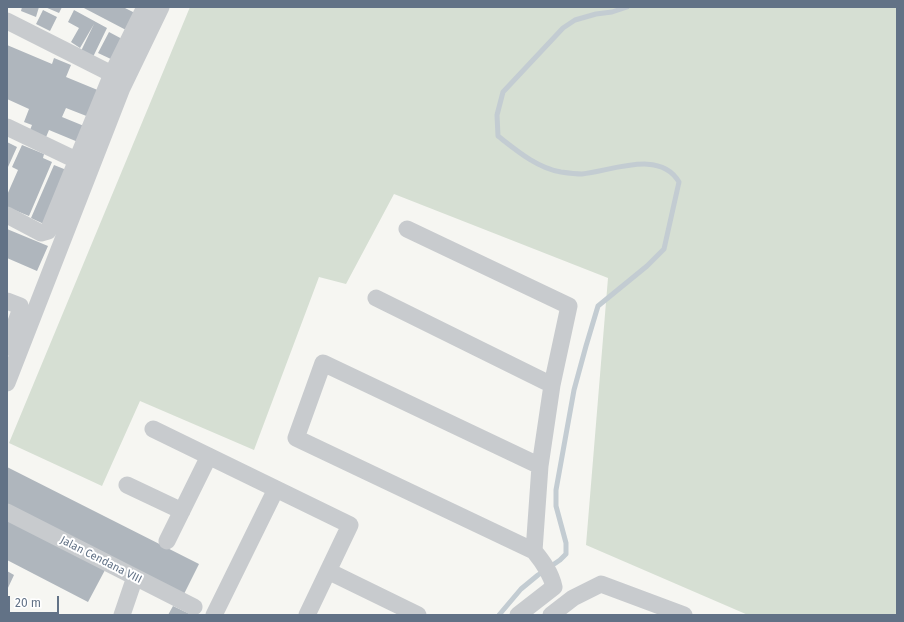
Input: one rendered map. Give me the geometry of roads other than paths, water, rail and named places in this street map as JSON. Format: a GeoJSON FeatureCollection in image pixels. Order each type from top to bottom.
{"type":"FeatureCollection","features":[{"type":"Feature","properties":{"kind":"street"},"geometry":{"type":"LineString","coordinates":[[7,12],[9,7]]}},
{"type":"Feature","properties":{"kind":"street"},"geometry":{"type":"LineString","coordinates":[[7,216],[41,233],[48,231],[112,74],[144,7]]}},
{"type":"Feature","properties":{"kind":"street"},"geometry":{"type":"LineString","coordinates":[[7,383],[122,88],[161,7]]}},
{"type":"Feature","properties":{"kind":"street"},"geometry":{"type":"LineString","coordinates":[[7,21],[112,74]]}},
{"type":"Feature","properties":{"kind":"street"},"geometry":{"type":"LineString","coordinates":[[7,127],[76,160]]}},
{"type":"Feature","properties":{"kind":"street"},"geometry":{"type":"LineString","coordinates":[[407,229],[569,306],[552,385],[540,466],[539,557]]}},
{"type":"Feature","properties":{"kind":"street"},"geometry":{"type":"LineString","coordinates":[[376,298],[552,385]]}},
{"type":"Feature","properties":{"kind":"street"},"geometry":{"type":"LineString","coordinates":[[7,300],[20,306],[20,311],[7,347]]}},
{"type":"Feature","properties":{"kind":"street"},"geometry":{"type":"LineString","coordinates":[[518,615],[554,587],[552,578],[539,557],[296,438],[323,363],[540,466]]}},
{"type":"Feature","properties":{"kind":"street"},"geometry":{"type":"LineString","coordinates":[[153,429],[350,525],[307,615]]}},
{"type":"Feature","properties":{"kind":"street"},"geometry":{"type":"LineString","coordinates":[[167,541],[209,456]]}},
{"type":"Feature","properties":{"kind":"street"},"geometry":{"type":"LineString","coordinates":[[127,485],[182,511]]}},
{"type":"Feature","properties":{"kind":"street"},"geometry":{"type":"LineString","coordinates":[[214,615],[276,489]]}},
{"type":"Feature","properties":{"kind":"street","name":"Jalan Cendana VIII"},"geometry":{"type":"LineString","coordinates":[[7,512],[194,607]]}},
{"type":"Feature","properties":{"kind":"street"},"geometry":{"type":"LineString","coordinates":[[328,571],[418,615]]}},
{"type":"Feature","properties":{"kind":"street"},"geometry":{"type":"LineString","coordinates":[[122,615],[135,577]]}},
{"type":"Feature","properties":{"kind":"street"},"geometry":{"type":"LineString","coordinates":[[551,615],[573,598],[601,584],[684,615]]}},
{"type":"Feature","properties":{"kind":"waterway"},"geometry":{"type":"LineString","coordinates":[[499,615],[521,589],[566,554],[566,543],[556,506],[556,490],[574,390],[598,306],[647,266],[664,249],[679,182],[671,172],[660,166],[648,164],[635,164],[582,174],[552,170],[527,158],[498,136],[497,115],[503,92],[563,28],[575,20],[596,14],[612,12],[627,7]]}}]}
